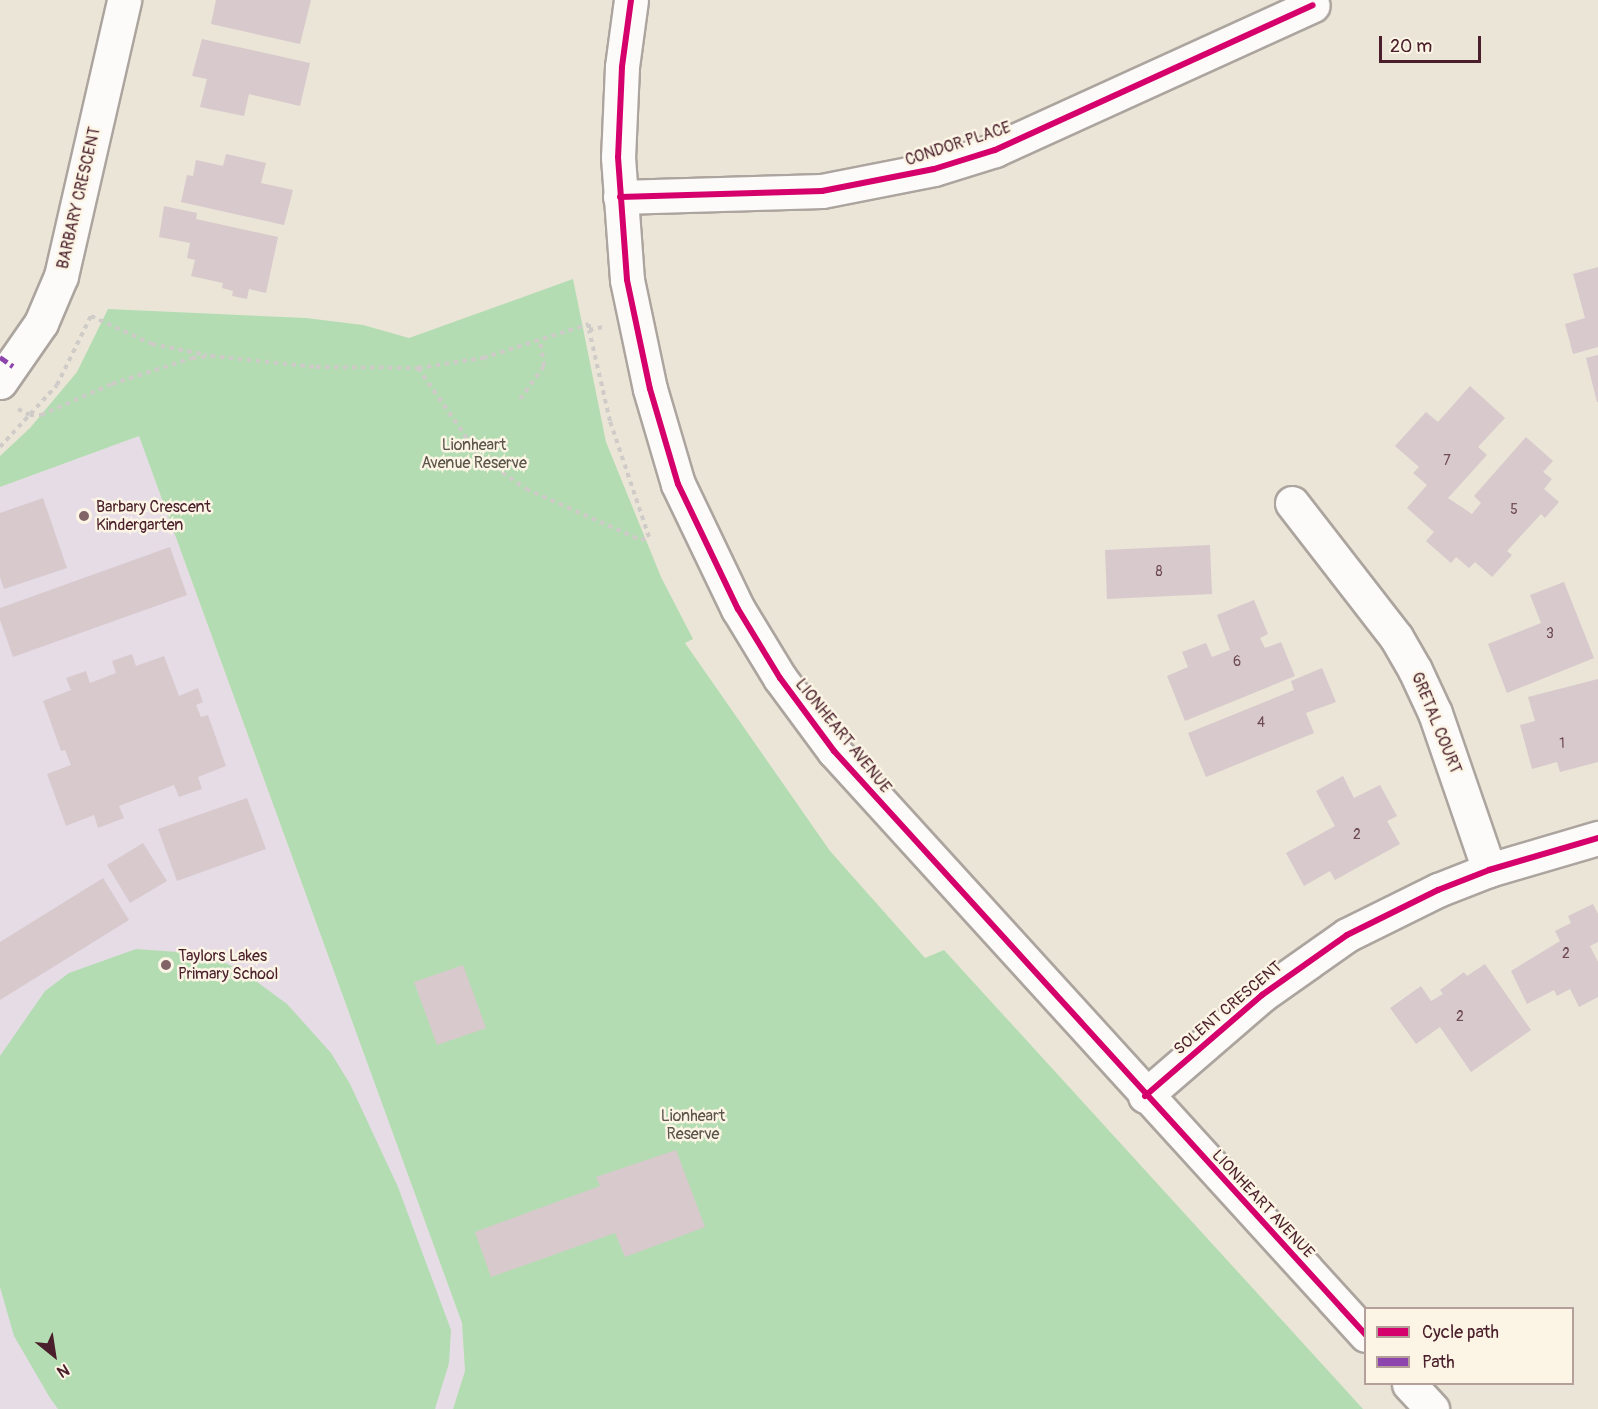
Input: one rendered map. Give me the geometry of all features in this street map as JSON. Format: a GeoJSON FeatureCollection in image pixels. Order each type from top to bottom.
{"type":"FeatureCollection","features":[{"type":"Feature","properties":{"kind":"street","name":"BARBARY CRESCENT"},"geometry":{"type":"LineString","coordinates":[[5,393],[41,323],[61,276],[124,0]]}},
{"type":"Feature","properties":{"kind":"street","name":"LIONHEART AVENUE"},"geometry":{"type":"LineString","coordinates":[[631,0],[619,108],[620,197],[635,322],[657,417],[678,484],[715,566],[780,678],[834,751],[1145,1096],[1364,1334]]}},
{"type":"Feature","properties":{"kind":"street","name":"CONDOR PLACE"},"geometry":{"type":"LineString","coordinates":[[620,197],[822,190],[934,169],[995,150],[1313,5]]}},
{"type":"Feature","properties":{"kind":"street","name":"GRETAL COURT"},"geometry":{"type":"LineString","coordinates":[[1292,503],[1396,637],[1415,670],[1435,713],[1489,870]]}},
{"type":"Feature","properties":{"kind":"street","name":"SOLENT CRESCENT"},"geometry":{"type":"LineString","coordinates":[[1145,1096],[1304,963],[1388,913],[1489,870],[1598,838]]}},
{"type":"Feature","properties":{"kind":"street"},"geometry":{"type":"LineString","coordinates":[[1411,1385],[1432,1409]]}},
{"type":"Feature","properties":{"kind":"path"},"geometry":{"type":"LineString","coordinates":[[0,447],[30,415],[68,367],[91,316],[115,330],[152,344],[211,356],[316,368],[450,366],[540,341],[589,324],[613,432],[649,537],[641,540],[526,489],[480,457],[418,368]]}},
{"type":"Feature","properties":{"kind":"path"},"geometry":{"type":"LineString","coordinates":[[589,330],[635,322]]}},
{"type":"Feature","properties":{"kind":"path"},"geometry":{"type":"LineString","coordinates":[[520,399],[544,366],[540,341]]}},
{"type":"Feature","properties":{"kind":"path"},"geometry":{"type":"LineString","coordinates":[[30,415],[170,363],[211,356]]}},
{"type":"Feature","properties":{"kind":"path"},"geometry":{"type":"LineString","coordinates":[[5,393],[30,415]]}},
{"type":"Feature","properties":{"kind":"shaded area","name":"Taylors Lakes Primary School"},"geometry":{"type":"Polygon","coordinates":[[[139,436],[462,1323],[465,1371],[453,1409],[0,1409],[0,487],[139,436]]]}},
{"type":"Feature","properties":{"kind":"green space","name":"Lionheart Reserve"},"geometry":{"type":"Polygon","coordinates":[[[573,279],[606,442],[661,577],[693,639],[685,643],[830,851],[925,958],[944,950],[1363,1409],[453,1409],[465,1371],[462,1323],[139,436],[0,487],[0,456],[30,428],[77,372],[108,309],[306,318],[363,325],[409,338],[573,279]]]}},
{"type":"Feature","properties":{"kind":"green space"},"geometry":{"type":"Polygon","coordinates":[[[136,949],[206,954],[242,971],[287,1004],[331,1053],[350,1084],[398,1187],[451,1330],[449,1363],[435,1409],[58,1409],[50,1398],[14,1336],[0,1287],[0,1056],[45,991],[69,973],[136,949]]]}},
{"type":"Feature","properties":{"kind":"building"},"geometry":{"type":"Polygon","coordinates":[[[216,0],[311,0],[300,44],[211,24],[216,0]]]}},
{"type":"Feature","properties":{"kind":"building"},"geometry":{"type":"Polygon","coordinates":[[[202,39],[310,63],[300,106],[249,94],[244,116],[200,107],[207,79],[192,76],[202,39]]]}},
{"type":"Feature","properties":{"kind":"building"},"geometry":{"type":"Polygon","coordinates":[[[226,154],[266,163],[261,183],[293,190],[284,225],[181,202],[187,175],[193,176],[196,160],[223,166],[226,154]]]}},
{"type":"Feature","properties":{"kind":"building"},"geometry":{"type":"Polygon","coordinates":[[[164,206],[197,213],[196,219],[278,237],[266,293],[249,289],[247,299],[232,296],[233,291],[222,288],[223,283],[191,276],[195,260],[187,258],[190,243],[159,237],[164,206]]]}},
{"type":"Feature","properties":{"kind":"building"},"geometry":{"type":"Polygon","coordinates":[[[1598,267],[1598,347],[1573,354],[1565,324],[1585,318],[1573,274],[1598,267]]]}},
{"type":"Feature","properties":{"kind":"building"},"geometry":{"type":"Polygon","coordinates":[[[1598,355],[1598,402],[1597,402],[1586,358],[1598,355]]]}},
{"type":"Feature","properties":{"kind":"building"},"geometry":{"type":"Polygon","coordinates":[[[1470,386],[1505,418],[1478,447],[1487,455],[1448,498],[1472,514],[1481,503],[1474,496],[1526,437],[1553,461],[1543,472],[1552,479],[1544,489],[1559,502],[1545,518],[1541,514],[1507,551],[1512,555],[1492,577],[1475,562],[1469,568],[1456,557],[1451,563],[1426,541],[1434,532],[1407,508],[1427,485],[1413,473],[1419,467],[1395,446],[1426,412],[1438,422],[1470,386]]]}},
{"type":"Feature","properties":{"kind":"building"},"geometry":{"type":"Polygon","coordinates":[[[43,498],[67,568],[4,589],[0,577],[0,513],[43,498]]]}},
{"type":"Feature","properties":{"kind":"building"},"geometry":{"type":"Polygon","coordinates":[[[1210,545],[1212,594],[1107,599],[1105,550],[1210,545]]]}},
{"type":"Feature","properties":{"kind":"building"},"geometry":{"type":"Polygon","coordinates":[[[170,547],[187,595],[13,657],[0,620],[0,608],[170,547]]]}},
{"type":"Feature","properties":{"kind":"building"},"geometry":{"type":"Polygon","coordinates":[[[1564,582],[1594,658],[1507,693],[1488,644],[1541,623],[1530,595],[1564,582]]]}},
{"type":"Feature","properties":{"kind":"building"},"geometry":{"type":"Polygon","coordinates":[[[1254,600],[1268,634],[1260,638],[1265,648],[1281,642],[1295,676],[1185,721],[1167,676],[1188,667],[1182,652],[1206,643],[1212,657],[1230,650],[1217,615],[1254,600]]]}},
{"type":"Feature","properties":{"kind":"building"},"geometry":{"type":"Polygon","coordinates":[[[132,654],[136,666],[164,656],[179,696],[198,688],[203,702],[196,705],[201,717],[208,715],[226,766],[198,777],[202,789],[179,797],[174,785],[119,806],[124,818],[98,828],[94,815],[66,826],[47,774],[71,765],[65,750],[61,751],[43,701],[71,690],[66,678],[86,671],[90,683],[116,673],[112,661],[132,654]]]}},
{"type":"Feature","properties":{"kind":"building"},"geometry":{"type":"Polygon","coordinates":[[[1322,668],[1336,702],[1306,713],[1314,733],[1206,777],[1188,733],[1294,690],[1291,681],[1322,668]]]}},
{"type":"Feature","properties":{"kind":"building"},"geometry":{"type":"Polygon","coordinates":[[[1598,679],[1598,762],[1560,772],[1557,762],[1532,769],[1520,725],[1535,721],[1528,697],[1598,679]]]}},
{"type":"Feature","properties":{"kind":"building"},"geometry":{"type":"Polygon","coordinates":[[[1343,776],[1354,798],[1380,785],[1397,816],[1387,821],[1400,844],[1335,880],[1330,871],[1304,886],[1286,853],[1335,826],[1316,791],[1343,776]]]}},
{"type":"Feature","properties":{"kind":"building"},"geometry":{"type":"Polygon","coordinates":[[[247,798],[266,849],[177,881],[158,829],[247,798]]]}},
{"type":"Feature","properties":{"kind":"building"},"geometry":{"type":"Polygon","coordinates":[[[143,843],[167,881],[130,903],[107,865],[143,843]]]}},
{"type":"Feature","properties":{"kind":"building"},"geometry":{"type":"Polygon","coordinates":[[[103,878],[129,920],[0,1000],[0,942],[103,878]]]}},
{"type":"Feature","properties":{"kind":"building"},"geometry":{"type":"Polygon","coordinates":[[[1593,904],[1598,914],[1598,942],[1590,946],[1598,962],[1598,997],[1579,1007],[1570,989],[1557,996],[1554,990],[1527,1004],[1511,971],[1560,941],[1555,931],[1571,923],[1568,916],[1593,904]]]}},
{"type":"Feature","properties":{"kind":"building"},"geometry":{"type":"Polygon","coordinates":[[[1485,964],[1531,1030],[1471,1072],[1440,1027],[1416,1044],[1390,1008],[1421,986],[1431,1001],[1443,994],[1440,990],[1464,972],[1467,976],[1485,964]]]}},
{"type":"Feature","properties":{"kind":"building"},"geometry":{"type":"Polygon","coordinates":[[[463,965],[486,1028],[437,1045],[414,982],[463,965]]]}},
{"type":"Feature","properties":{"kind":"building"},"geometry":{"type":"Polygon","coordinates":[[[676,1150],[705,1227],[625,1257],[615,1233],[491,1277],[475,1232],[600,1186],[596,1177],[676,1150]]]}},
{"type":"Feature","properties":{"kind":"marked path"},"geometry":{"type":"LineString","coordinates":[[0,357],[13,366]]}},
{"type":"Feature","properties":{"kind":"cycle path"},"geometry":{"type":"LineString","coordinates":[[631,0],[622,67],[618,157],[627,280],[650,389],[678,484],[738,609],[780,678],[834,751],[1364,1333]]}},
{"type":"Feature","properties":{"kind":"cycle path"},"geometry":{"type":"LineString","coordinates":[[620,197],[822,191],[934,169],[995,150],[1313,5]]}},
{"type":"Feature","properties":{"kind":"cycle path"},"geometry":{"type":"LineString","coordinates":[[1145,1096],[1262,995],[1347,935],[1438,890],[1489,870],[1598,838]]}},
{"type":"Feature","properties":{"kind":"place","name":"Barbary Crescent Kindergarten"},"geometry":{"type":"Point","coordinates":[84,516]}},
{"type":"Feature","properties":{"kind":"place","name":"Taylors Lakes Primary School"},"geometry":{"type":"Point","coordinates":[166,965]}},
{"type":"Feature","properties":{"kind":"park label","name":"Lionheart Avenue Reserve"},"geometry":{"type":"Point","coordinates":[474,454]}}]}
